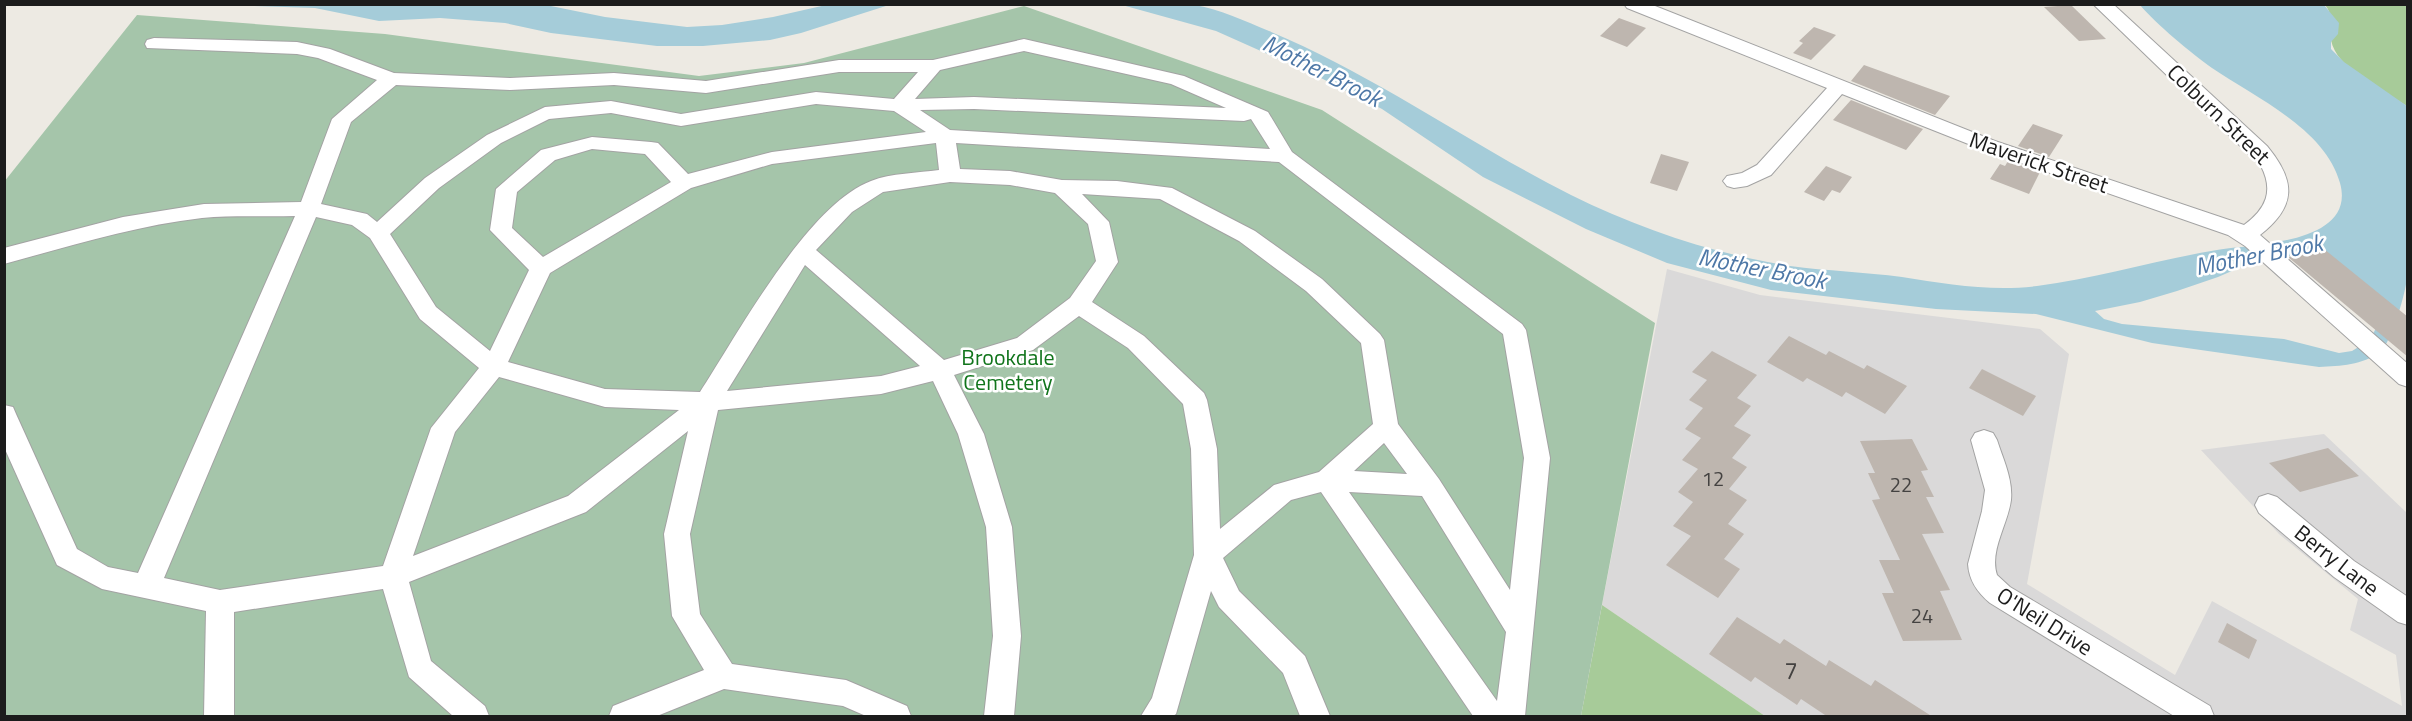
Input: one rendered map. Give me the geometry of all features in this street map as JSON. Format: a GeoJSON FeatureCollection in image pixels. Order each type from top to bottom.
{"type":"FeatureCollection","features":[{"type":"Feature","properties":{"kind":"street","name":"Maverick Street"},"geometry":{"type":"LineString","coordinates":[[1633,4],[1988,145],[2217,222],[2249,238],[2408,378]]}},
{"type":"Feature","properties":{"kind":"street","name":"Colburn Street"},"geometry":{"type":"LineString","coordinates":[[2102,4],[2260,151],[2274,167],[2280,182],[2277,203],[2249,238]]}},
{"type":"Feature","properties":{"kind":"street"},"geometry":{"type":"LineString","coordinates":[[154,44],[297,48],[323,53],[391,79],[510,84],[614,79],[706,87],[839,66],[933,66],[1024,45],[1177,80],[1261,116],[1284,156],[1514,330],[1537,458],[1510,717]]}},
{"type":"Feature","properties":{"kind":"street"},"geometry":{"type":"LineString","coordinates":[[898,105],[933,66]]}},
{"type":"Feature","properties":{"kind":"street"},"geometry":{"type":"LineString","coordinates":[[147,585],[309,209],[342,119],[391,79]]}},
{"type":"Feature","properties":{"kind":"street"},"geometry":{"type":"LineString","coordinates":[[1734,182],[1764,170],[1839,86]]}},
{"type":"Feature","properties":{"kind":"street"},"geometry":{"type":"LineString","coordinates":[[378,233],[432,183],[494,139],[545,114],[610,106],[681,120],[816,98],[898,105],[974,103],[1261,116]]}},
{"type":"Feature","properties":{"kind":"street"},"geometry":{"type":"LineString","coordinates":[[898,105],[945,136],[950,175]]}},
{"type":"Feature","properties":{"kind":"street"},"geometry":{"type":"LineString","coordinates":[[474,717],[419,668],[393,576],[444,428],[494,367],[541,268],[684,183],[772,158],[945,136],[1284,156]]}},
{"type":"Feature","properties":{"kind":"street"},"geometry":{"type":"LineString","coordinates":[[541,268],[501,230],[507,189],[548,155],[592,143],[651,147],[684,183]]}},
{"type":"Feature","properties":{"kind":"street"},"geometry":{"type":"LineString","coordinates":[[4,414],[67,556],[102,577],[220,602],[393,576],[577,504],[707,402],[803,251],[844,207],[876,186],[950,175],[1010,178],[1062,187],[1117,188],[1165,193],[1247,236],[1314,285],[1372,340],[1386,427],[1430,486],[1520,630]]}},
{"type":"Feature","properties":{"kind":"street"},"geometry":{"type":"LineString","coordinates":[[4,257],[22,250],[123,224],[204,211],[309,209],[359,219],[378,233],[428,313],[494,367],[606,398],[707,402],[881,385],[1025,344],[1078,304],[1107,262],[1098,222],[1062,187]]}},
{"type":"Feature","properties":{"kind":"street"},"geometry":{"type":"LineString","coordinates":[[803,251],[940,370],[971,434],[999,527],[1007,636],[999,717]]}},
{"type":"Feature","properties":{"kind":"street"},"geometry":{"type":"LineString","coordinates":[[1078,304],[1136,342],[1195,400],[1204,449],[1208,555],[1164,704],[1155,717]]}},
{"type":"Feature","properties":{"kind":"street"},"geometry":{"type":"LineString","coordinates":[[707,402],[677,534],[686,616],[723,676]]}},
{"type":"Feature","properties":{"kind":"street"},"geometry":{"type":"LineString","coordinates":[[1327,480],[1386,427]]}},
{"type":"Feature","properties":{"kind":"street","name":"O'Neil Drive"},"geometry":{"type":"LineString","coordinates":[[1984,440],[1998,489],[1997,507],[1981,562],[1982,574],[1989,585],[2000,595],[2199,717]]}},
{"type":"Feature","properties":{"kind":"street"},"geometry":{"type":"LineString","coordinates":[[1208,555],[1283,492],[1327,480],[1430,486]]}},
{"type":"Feature","properties":{"kind":"street"},"geometry":{"type":"LineString","coordinates":[[1327,480],[1490,717]]}},
{"type":"Feature","properties":{"kind":"street","name":"Berry Lane"},"geometry":{"type":"LineString","coordinates":[[2268,505],[2344,569],[2408,613]]}},
{"type":"Feature","properties":{"kind":"street"},"geometry":{"type":"LineString","coordinates":[[1208,555],[1229,599],[1295,664],[1315,717]]}},
{"type":"Feature","properties":{"kind":"street"},"geometry":{"type":"LineString","coordinates":[[219,717],[220,602]]}},
{"type":"Feature","properties":{"kind":"street"},"geometry":{"type":"LineString","coordinates":[[624,717],[723,676],[846,693],[896,717]]}},
{"type":"Feature","properties":{"kind":"shaded area"},"geometry":{"type":"Polygon","coordinates":[[[1667,269],[1760,295],[2040,329],[2069,354],[2027,584],[2175,675],[2212,601],[2402,706],[2396,655],[2350,630],[2358,599],[2279,534],[2201,450],[2324,434],[2407,513],[2407,716],[1765,716],[1602,605],[1667,269]]]}},
{"type":"Feature","properties":{"kind":"green space"},"geometry":{"type":"Polygon","coordinates":[[[2325,5],[2407,5],[2407,106],[2363,79],[2342,61],[2331,40],[2330,17],[2325,5]]]}},
{"type":"Feature","properties":{"kind":"green space","name":"Brookdale Cemetery"},"geometry":{"type":"Polygon","coordinates":[[[1024,6],[1322,110],[1655,323],[1581,716],[5,716],[4,182],[137,15],[385,34],[699,76],[804,63],[1024,6]]]}},
{"type":"Feature","properties":{"kind":"green space"},"geometry":{"type":"Polygon","coordinates":[[[1602,605],[1765,716],[1581,716],[1602,605]]]}},
{"type":"Feature","properties":{"kind":"water","name":"Mother Brook"},"geometry":{"type":"Polygon","coordinates":[[[1167,3],[1194,5],[1251,23],[1346,68],[1571,195],[1624,219],[1678,239],[1733,255],[1790,266],[1888,275],[1969,286],[2020,288],[2060,283],[2217,250],[2276,242],[2318,229],[2333,218],[2341,203],[2340,183],[2332,163],[2320,146],[2286,116],[2194,54],[2140,5],[2324,5],[2339,23],[2338,34],[2331,42],[2331,49],[2344,62],[2407,106],[2409,234],[2404,292],[2389,339],[2380,352],[2359,362],[2319,367],[2152,343],[2036,314],[1936,309],[1771,290],[1667,263],[1586,229],[1483,177],[1382,109],[1315,75],[1216,31],[1122,5],[1167,3]],[[2298,255],[2255,261],[2177,291],[2140,302],[2095,311],[2104,319],[2122,324],[2284,339],[2339,353],[2352,351],[2370,340],[2379,322],[2298,255]]]}},
{"type":"Feature","properties":{"kind":"water"},"geometry":{"type":"Polygon","coordinates":[[[222,5],[546,5],[605,17],[687,27],[722,25],[773,17],[826,5],[889,5],[801,33],[770,40],[703,46],[657,46],[551,33],[505,23],[440,18],[379,21],[315,8],[222,5]]]}},
{"type":"Feature","properties":{"kind":"building"},"geometry":{"type":"Polygon","coordinates":[[[2071,5],[2106,39],[2079,41],[2044,7],[2071,5]]]}},
{"type":"Feature","properties":{"kind":"building"},"geometry":{"type":"Polygon","coordinates":[[[1619,18],[1646,28],[1627,47],[1600,36],[1619,18]]]}},
{"type":"Feature","properties":{"kind":"building"},"geometry":{"type":"Polygon","coordinates":[[[1814,27],[1836,35],[1811,60],[1793,53],[1803,43],[1799,41],[1814,27]]]}},
{"type":"Feature","properties":{"kind":"building"},"geometry":{"type":"Polygon","coordinates":[[[1864,65],[1950,96],[1935,115],[1851,81],[1864,65]]]}},
{"type":"Feature","properties":{"kind":"building"},"geometry":{"type":"Polygon","coordinates":[[[1851,100],[1923,129],[1906,150],[1833,120],[1851,100]]]}},
{"type":"Feature","properties":{"kind":"building"},"geometry":{"type":"Polygon","coordinates":[[[2033,124],[2063,135],[2049,157],[2018,146],[2033,124]]]}},
{"type":"Feature","properties":{"kind":"building"},"geometry":{"type":"Polygon","coordinates":[[[1661,154],[1689,162],[1677,191],[1650,183],[1661,154]]]}},
{"type":"Feature","properties":{"kind":"building"},"geometry":{"type":"Polygon","coordinates":[[[2008,161],[2040,172],[2029,194],[1990,179],[2000,164],[2005,166],[2008,161]]]}},
{"type":"Feature","properties":{"kind":"building"},"geometry":{"type":"Polygon","coordinates":[[[1826,166],[1852,177],[1840,193],[1832,190],[1824,201],[1804,192],[1826,166]]]}},
{"type":"Feature","properties":{"kind":"building"},"geometry":{"type":"Polygon","coordinates":[[[2324,249],[2408,317],[2408,357],[2288,257],[2324,249]]]}},
{"type":"Feature","properties":{"kind":"building"},"geometry":{"type":"Polygon","coordinates":[[[1789,336],[1826,355],[1829,351],[1864,369],[1867,365],[1907,386],[1885,414],[1846,392],[1842,397],[1807,378],[1803,382],[1767,362],[1789,336]]]}},
{"type":"Feature","properties":{"kind":"building"},"geometry":{"type":"Polygon","coordinates":[[[1712,351],[1757,375],[1737,398],[1751,406],[1734,426],[1751,435],[1732,458],[1747,467],[1729,489],[1747,500],[1728,524],[1744,534],[1724,559],[1740,569],[1718,598],[1666,565],[1691,536],[1673,526],[1693,502],[1678,492],[1698,469],[1682,460],[1701,438],[1685,429],[1703,408],[1689,400],[1707,380],[1692,372],[1712,351]]]}},
{"type":"Feature","properties":{"kind":"building"},"geometry":{"type":"Polygon","coordinates":[[[1982,369],[2036,396],[2023,416],[1969,388],[1982,369]]]}},
{"type":"Feature","properties":{"kind":"building"},"geometry":{"type":"Polygon","coordinates":[[[1912,439],[1928,470],[1921,471],[1934,497],[1926,497],[1944,533],[1922,534],[1950,590],[1940,591],[1962,640],[1903,641],[1882,593],[1894,593],[1879,560],[1900,560],[1872,500],[1880,499],[1868,473],[1875,473],[1860,441],[1912,439]]]}},
{"type":"Feature","properties":{"kind":"building"},"geometry":{"type":"Polygon","coordinates":[[[2328,448],[2359,476],[2300,492],[2269,463],[2328,448]]]}},
{"type":"Feature","properties":{"kind":"building"},"geometry":{"type":"Polygon","coordinates":[[[1737,617],[1780,644],[1784,639],[1826,666],[1829,660],[1871,686],[1875,680],[1933,717],[1828,717],[1801,699],[1797,705],[1755,677],[1751,682],[1709,654],[1737,617]]]}},
{"type":"Feature","properties":{"kind":"building"},"geometry":{"type":"Polygon","coordinates":[[[2227,623],[2257,640],[2249,659],[2218,642],[2227,623]]]}}]}
